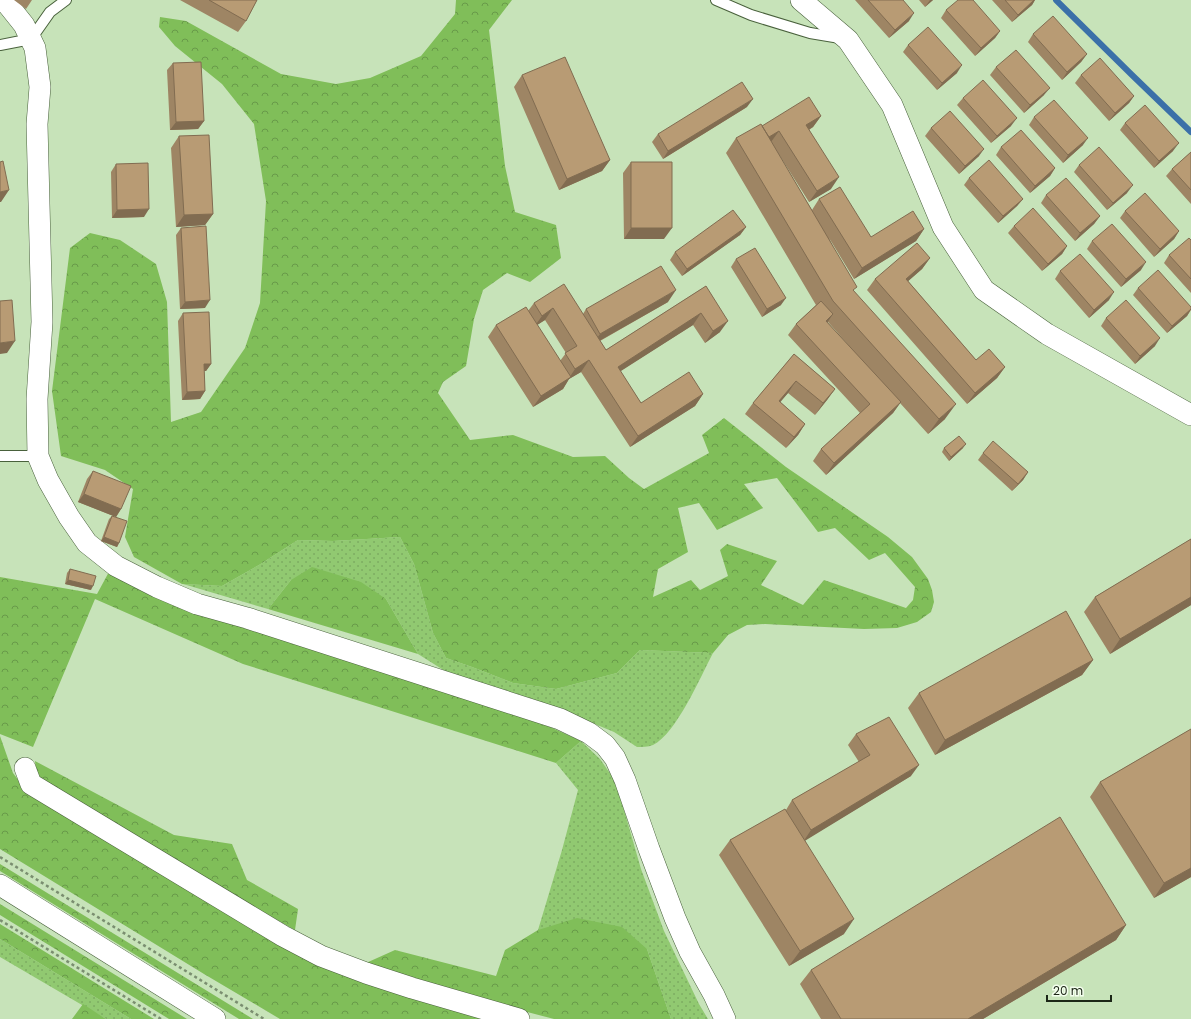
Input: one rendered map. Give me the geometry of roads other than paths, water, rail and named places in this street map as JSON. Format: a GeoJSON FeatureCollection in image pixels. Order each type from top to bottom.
{"type":"FeatureCollection","features":[{"type":"Feature","properties":{"kind":"street"},"geometry":{"type":"LineString","coordinates":[[4,0],[24,25],[35,48],[40,87],[37,124],[42,322],[37,399],[38,456],[48,480],[69,517],[87,543],[116,566],[157,587],[197,604],[246,618],[560,719],[589,733],[605,744],[615,758],[625,780],[649,849],[681,932],[725,1019]]}},
{"type":"Feature","properties":{"kind":"street"},"geometry":{"type":"LineString","coordinates":[[801,0],[848,40],[892,105],[943,227],[984,290],[1047,334],[1191,415]]}},
{"type":"Feature","properties":{"kind":"street"},"geometry":{"type":"LineString","coordinates":[[25,768],[31,784],[283,936],[321,956],[406,986],[519,1019]]}},
{"type":"Feature","properties":{"kind":"street"},"geometry":{"type":"LineString","coordinates":[[0,885],[215,1019]]}},
{"type":"Feature","properties":{"kind":"lane"},"geometry":{"type":"LineString","coordinates":[[0,45],[31,39],[50,12],[66,0]]}},
{"type":"Feature","properties":{"kind":"lane"},"geometry":{"type":"LineString","coordinates":[[716,0],[751,15],[803,31],[848,40]]}},
{"type":"Feature","properties":{"kind":"lane"},"geometry":{"type":"LineString","coordinates":[[0,456],[38,456]]}},
{"type":"Feature","properties":{"kind":"waterway"},"geometry":{"type":"LineString","coordinates":[[1056,0],[1191,132]]}}]}
